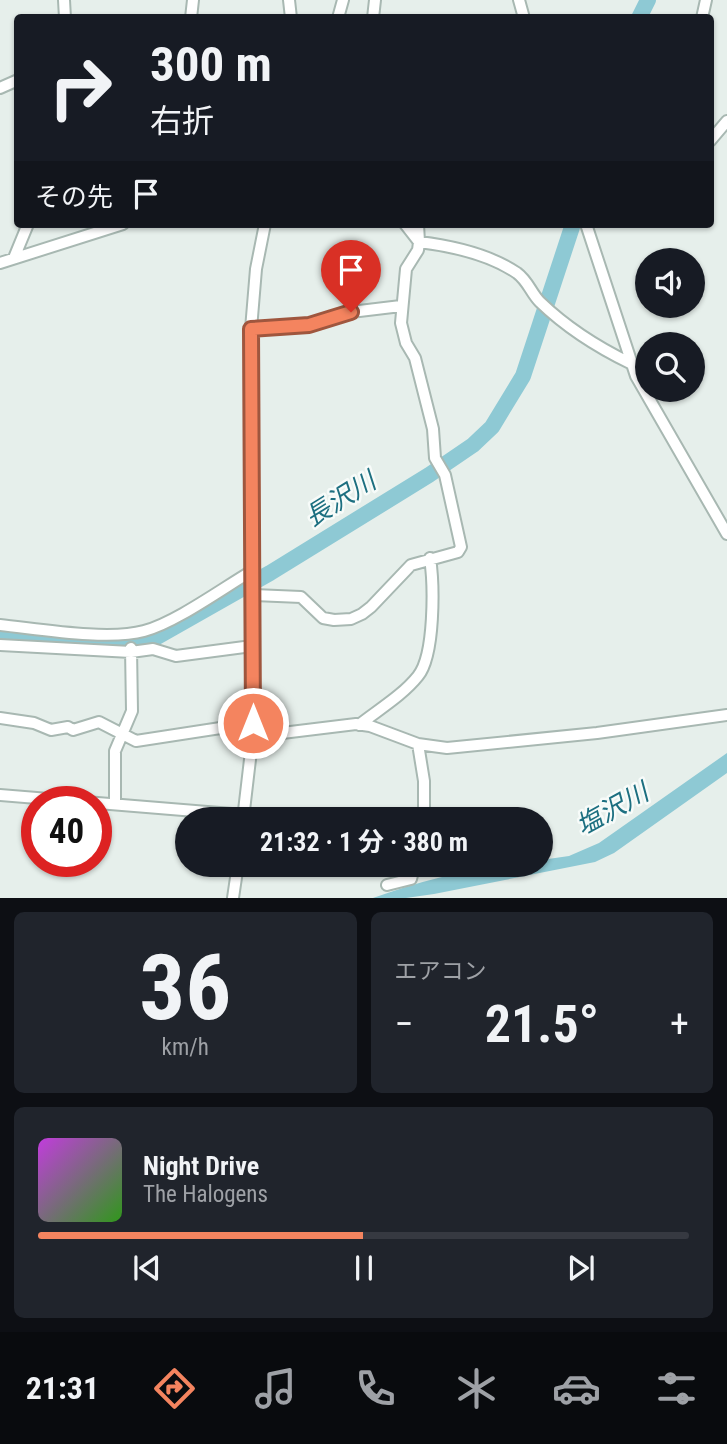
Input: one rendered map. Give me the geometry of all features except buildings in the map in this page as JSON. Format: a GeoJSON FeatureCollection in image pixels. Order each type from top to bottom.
{"type":"FeatureCollection","features":[{"type":"Feature","properties":{"kind":"street"},"geometry":{"type":"LineString","coordinates":[[714,136],[727,121]]}},
{"type":"Feature","properties":{"kind":"street"},"geometry":{"type":"LineString","coordinates":[[14,258],[26,228]]}},
{"type":"Feature","properties":{"kind":"street"},"geometry":{"type":"LineString","coordinates":[[0,263],[109,228]]}},
{"type":"Feature","properties":{"kind":"street"},"geometry":{"type":"LineString","coordinates":[[245,807],[253,729],[251,329],[256,269],[264,228]]}},
{"type":"Feature","properties":{"kind":"street"},"geometry":{"type":"LineString","coordinates":[[408,228],[419,242],[467,251],[514,271],[525,279],[551,312],[579,335],[630,362]]}},
{"type":"Feature","properties":{"kind":"street"},"geometry":{"type":"LineString","coordinates":[[252,593],[301,597],[324,618],[351,619],[371,607],[411,565],[458,551],[461,547],[413,352],[406,343],[401,323],[407,268],[418,250],[418,228]]}},
{"type":"Feature","properties":{"kind":"street"},"geometry":{"type":"LineString","coordinates":[[587,228],[630,362],[647,398],[727,534]]}},
{"type":"Feature","properties":{"kind":"street"},"geometry":{"type":"LineString","coordinates":[[251,329],[309,325],[351,312],[401,306]]}},
{"type":"Feature","properties":{"kind":"street"},"geometry":{"type":"LineString","coordinates":[[359,725],[417,677],[426,663],[432,592],[430,558]]}},
{"type":"Feature","properties":{"kind":"street"},"geometry":{"type":"LineString","coordinates":[[0,625],[131,635],[165,623],[252,572]]}},
{"type":"Feature","properties":{"kind":"street"},"geometry":{"type":"LineString","coordinates":[[114,803],[115,751],[132,711],[131,635]]}},
{"type":"Feature","properties":{"kind":"street"},"geometry":{"type":"LineString","coordinates":[[0,645],[131,651],[153,649],[176,656],[252,646]]}},
{"type":"Feature","properties":{"kind":"street"},"geometry":{"type":"LineString","coordinates":[[0,718],[34,723],[51,730],[68,727],[73,730],[99,722],[136,741],[253,729],[274,734],[359,725],[370,726],[418,744],[447,748],[597,733],[727,715]]}},
{"type":"Feature","properties":{"kind":"street"},"geometry":{"type":"LineString","coordinates":[[418,744],[424,781],[424,807]]}},
{"type":"Feature","properties":{"kind":"street"},"geometry":{"type":"LineString","coordinates":[[0,794],[175,810]]}},
{"type":"Feature","properties":{"kind":"street"},"geometry":{"type":"LineString","coordinates":[[233,898],[235,877]]}},
{"type":"Feature","properties":{"kind":"street"},"geometry":{"type":"LineString","coordinates":[[387,885],[412,877]]}},
{"type":"Feature","properties":{"kind":"water"},"geometry":{"type":"Polygon","coordinates":[[[727,753],[727,773],[614,853],[595,862],[553,870],[553,858],[569,856],[599,843],[727,753]]]}},
{"type":"Feature","properties":{"kind":"water"},"geometry":{"type":"Polygon","coordinates":[[[444,877],[520,877],[434,894],[406,898],[373,898],[444,877]]]}},
{"type":"Feature","properties":{"kind":"waterway","name":"長沢川"},"geometry":{"type":"LineString","coordinates":[[641,14],[648,0]]}},
{"type":"Feature","properties":{"kind":"waterway","name":"長沢川"},"geometry":{"type":"LineString","coordinates":[[0,638],[121,644],[148,642],[270,573],[473,445],[492,427],[523,376],[572,228]]}},
{"type":"Feature","properties":{"kind":"route"},"geometry":{"type":"LineString","coordinates":[[253,723],[251,329],[309,325],[351,312]]}},
{"type":"Feature","properties":{"kind":"water label","name":"塩沢川"},"geometry":{"type":"Point","coordinates":[612,809]}}]}
